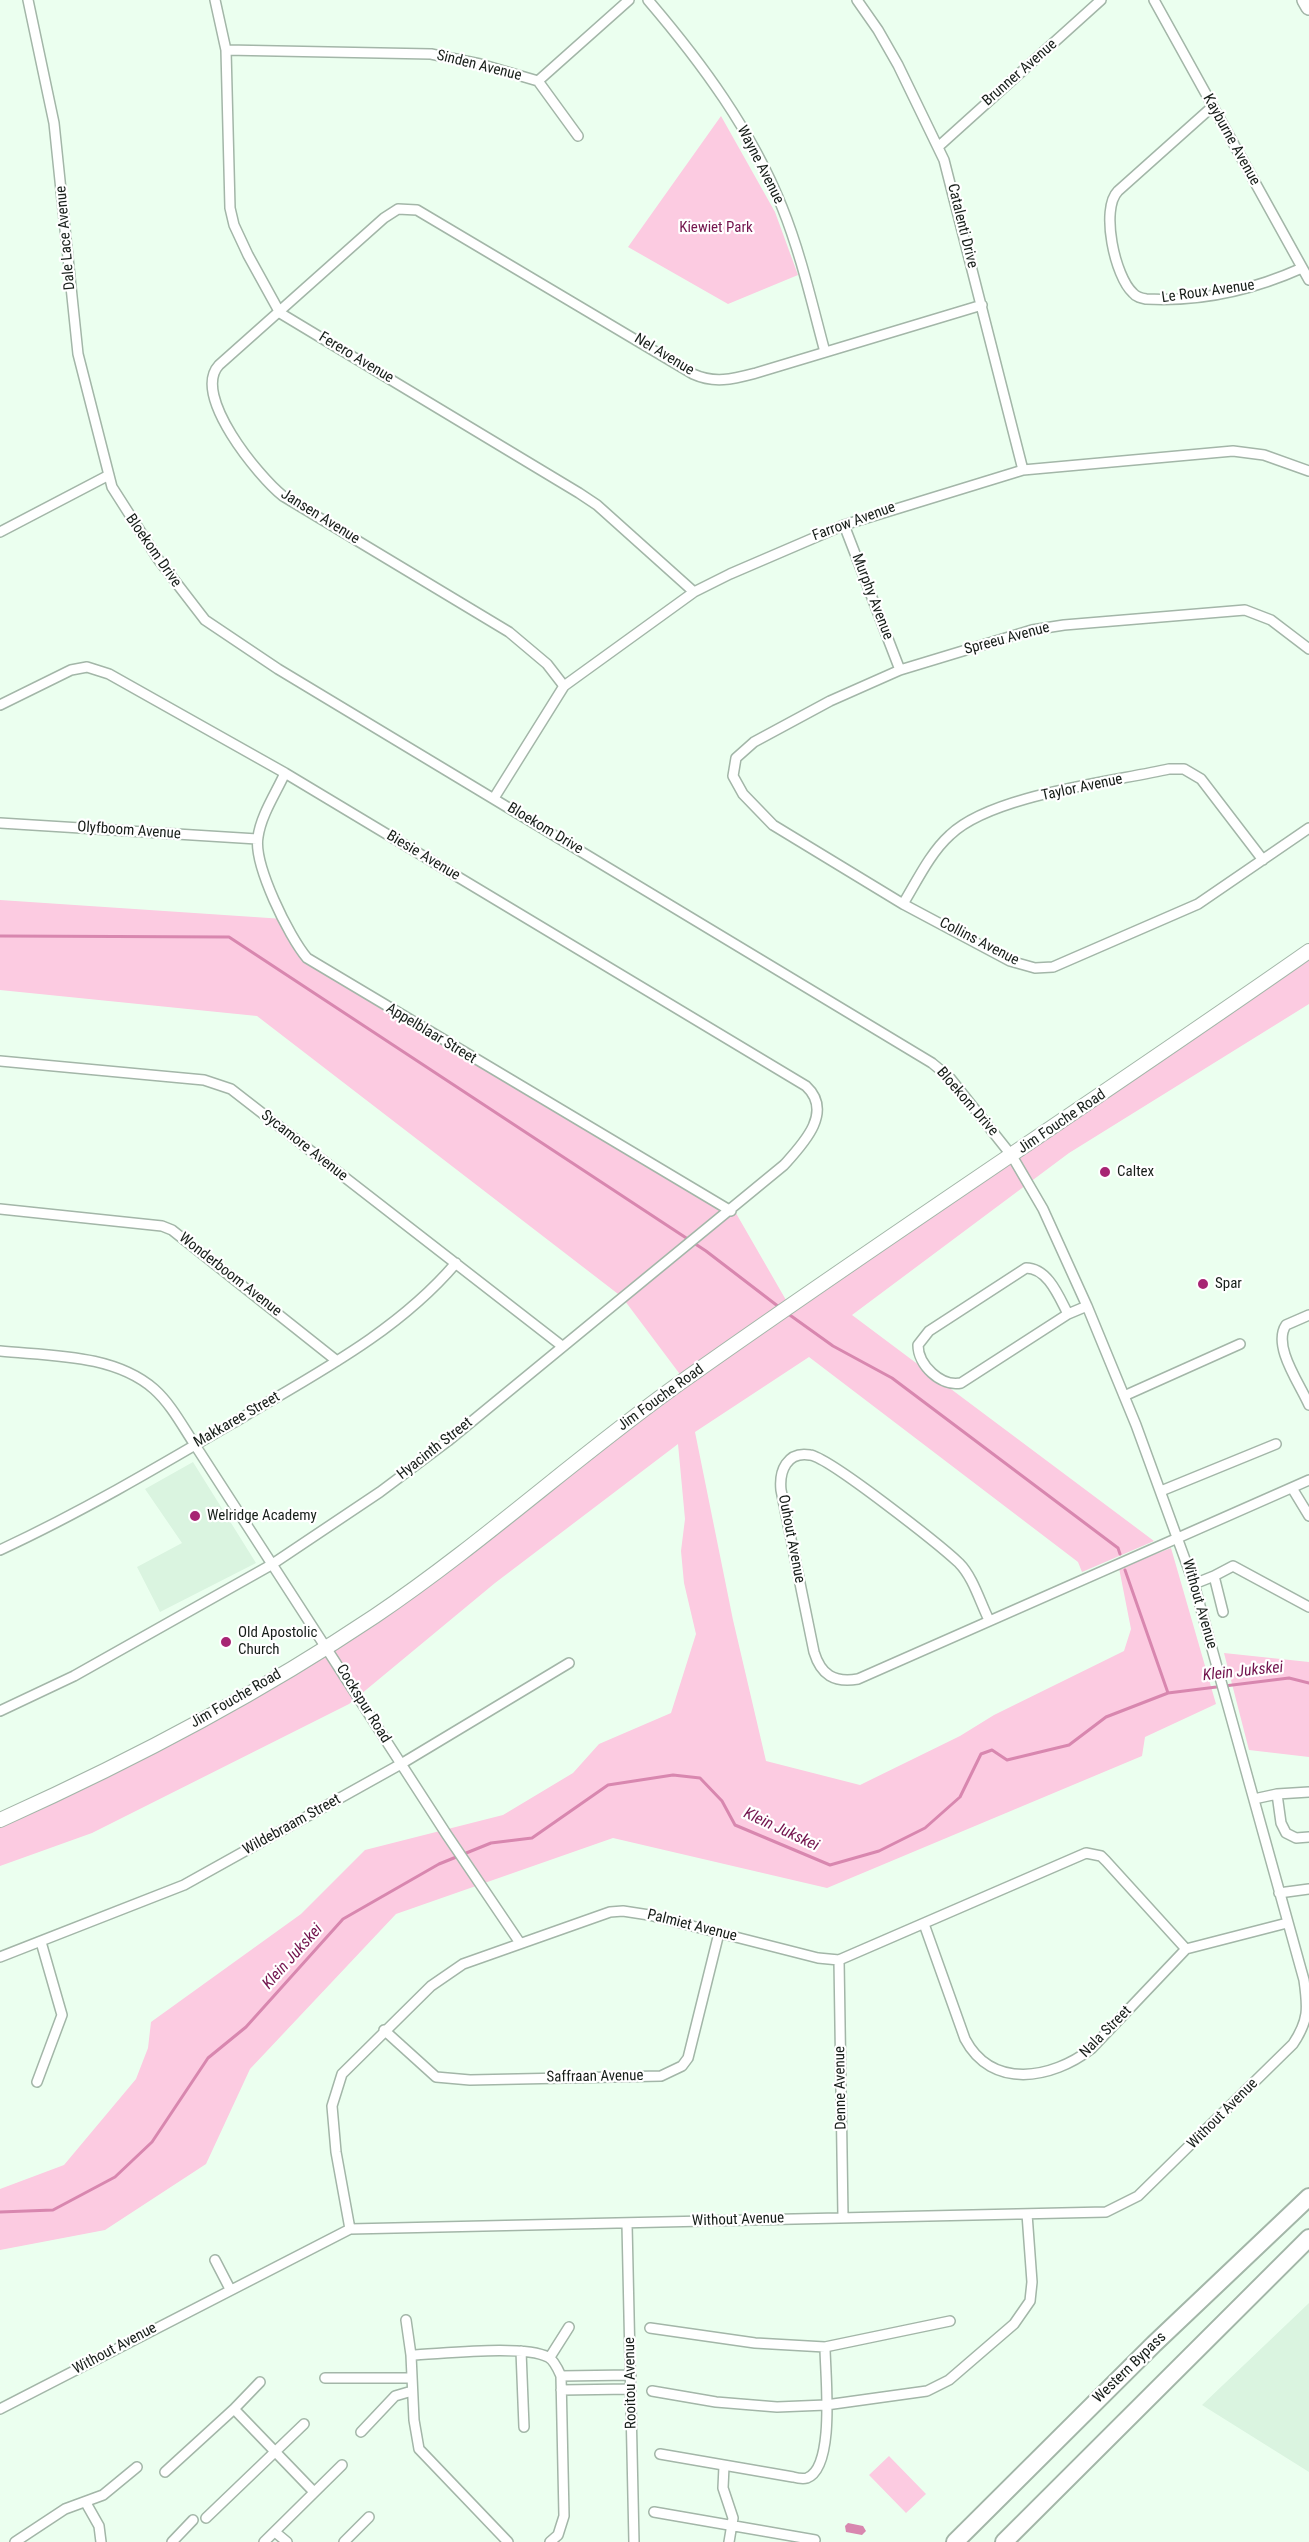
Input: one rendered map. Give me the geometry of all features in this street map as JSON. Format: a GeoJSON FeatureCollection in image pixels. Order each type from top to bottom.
{"type":"FeatureCollection","features":[{"type":"Feature","properties":{"kind":"highway","name":"Western Bypass"},"geometry":{"type":"LineString","coordinates":[[955,2542],[1155,2344],[1309,2198]]}},
{"type":"Feature","properties":{"kind":"highway"},"geometry":{"type":"LineString","coordinates":[[1004,2542],[1309,2238]]}},
{"type":"Feature","properties":{"kind":"main road"},"geometry":{"type":"LineString","coordinates":[[1305,0],[1309,7]]}},
{"type":"Feature","properties":{"kind":"street","name":"Dale Lace Avenue"},"geometry":{"type":"LineString","coordinates":[[28,0],[54,123],[78,354],[109,475]]}},
{"type":"Feature","properties":{"kind":"street","name":"Ferero Avenue"},"geometry":{"type":"LineString","coordinates":[[215,0],[226,50],[228,180],[232,217],[248,255],[280,312],[597,505],[694,592]]}},
{"type":"Feature","properties":{"kind":"street","name":"Sinden Avenue"},"geometry":{"type":"LineString","coordinates":[[226,50],[431,54],[480,64],[538,81],[629,0]]}},
{"type":"Feature","properties":{"kind":"street","name":"Wayne Avenue"},"geometry":{"type":"LineString","coordinates":[[648,0],[730,107],[775,189],[790,229],[825,352]]}},
{"type":"Feature","properties":{"kind":"street","name":"Catalenti Drive"},"geometry":{"type":"LineString","coordinates":[[857,0],[878,30],[938,147],[950,178],[1023,470]]}},
{"type":"Feature","properties":{"kind":"street","name":"Brunner Avenue"},"geometry":{"type":"LineString","coordinates":[[938,147],[1101,0]]}},
{"type":"Feature","properties":{"kind":"street","name":"Kayburne Avenue"},"geometry":{"type":"LineString","coordinates":[[1154,0],[1309,280]]}},
{"type":"Feature","properties":{"kind":"street"},"geometry":{"type":"LineString","coordinates":[[538,81],[578,136]]}},
{"type":"Feature","properties":{"kind":"street","name":"Le Roux Avenue"},"geometry":{"type":"LineString","coordinates":[[1212,107],[1118,190],[1111,200],[1108,213],[1111,236],[1131,292],[1146,299],[1200,296],[1251,288],[1302,267]]}},
{"type":"Feature","properties":{"kind":"street","name":"Nel Avenue"},"geometry":{"type":"LineString","coordinates":[[404,208],[417,210],[703,379],[725,381],[982,305]]}},
{"type":"Feature","properties":{"kind":"street","name":"Jansen Avenue"},"geometry":{"type":"LineString","coordinates":[[404,208],[384,218],[219,365],[212,376],[214,391],[232,435],[254,468],[283,496],[509,632],[548,664],[564,686]]}},
{"type":"Feature","properties":{"kind":"street","name":"Farrow Avenue"},"geometry":{"type":"LineString","coordinates":[[494,798],[564,686],[694,592],[795,544],[844,525],[1023,470],[1233,451],[1263,455],[1309,471]]}},
{"type":"Feature","properties":{"kind":"street"},"geometry":{"type":"LineString","coordinates":[[0,532],[109,475]]}},
{"type":"Feature","properties":{"kind":"street","name":"Bloekom Drive"},"geometry":{"type":"LineString","coordinates":[[109,475],[117,499],[176,585],[205,620],[268,663],[932,1063],[950,1078],[1012,1156]]}},
{"type":"Feature","properties":{"kind":"street","name":"Murphy Avenue"},"geometry":{"type":"LineString","coordinates":[[844,525],[900,670]]}},
{"type":"Feature","properties":{"kind":"street","name":"Spreeu Avenue"},"geometry":{"type":"LineString","coordinates":[[734,776],[736,758],[744,749],[767,733],[900,670],[1049,627],[1245,610],[1271,620],[1309,649]]}},
{"type":"Feature","properties":{"kind":"street","name":"Biesie Avenue"},"geometry":{"type":"LineString","coordinates":[[0,705],[71,669],[96,668],[285,773],[806,1086],[816,1099],[817,1117]]}},
{"type":"Feature","properties":{"kind":"street","name":"Taylor Avenue"},"geometry":{"type":"LineString","coordinates":[[903,904],[943,843],[973,817],[1007,803],[1169,769],[1184,769],[1201,779],[1263,860]]}},
{"type":"Feature","properties":{"kind":"street"},"geometry":{"type":"LineString","coordinates":[[257,839],[285,773]]}},
{"type":"Feature","properties":{"kind":"street","name":"Collins Avenue"},"geometry":{"type":"LineString","coordinates":[[734,776],[743,794],[773,825],[903,904],[1010,961],[1035,968],[1053,967],[1198,904],[1309,828]]}},
{"type":"Feature","properties":{"kind":"street","name":"Olyfboom Avenue"},"geometry":{"type":"LineString","coordinates":[[0,823],[257,839]]}},
{"type":"Feature","properties":{"kind":"street","name":"Appelblaar Street"},"geometry":{"type":"LineString","coordinates":[[257,839],[261,862],[283,921],[298,946],[313,963],[730,1211]]}},
{"type":"Feature","properties":{"kind":"street","name":"Jim Fouche Road"},"geometry":{"type":"LineString","coordinates":[[0,1820],[126,1760],[327,1647],[424,1581],[635,1415],[897,1231],[1012,1156],[1309,951]]}},
{"type":"Feature","properties":{"kind":"street","name":"Sycamore Avenue"},"geometry":{"type":"LineString","coordinates":[[0,1061],[204,1080],[223,1084],[562,1346]]}},
{"type":"Feature","properties":{"kind":"street","name":"Hyacinth Street"},"geometry":{"type":"LineString","coordinates":[[0,1711],[74,1676],[272,1565],[412,1469],[784,1165],[807,1137],[817,1117]]}},
{"type":"Feature","properties":{"kind":"street","name":"Without Avenue"},"geometry":{"type":"LineString","coordinates":[[0,2409],[350,2229],[1106,2212],[1138,2196],[1293,2044],[1306,2025],[1308,2016],[1304,1980],[1194,1584],[1179,1537],[1088,1306],[1056,1234],[1012,1156]]}},
{"type":"Feature","properties":{"kind":"street","name":"Wonderboom Avenue"},"geometry":{"type":"LineString","coordinates":[[0,1209],[162,1226],[172,1230],[337,1361]]}},
{"type":"Feature","properties":{"kind":"street","name":"Makkaree Street"},"geometry":{"type":"LineString","coordinates":[[0,1550],[67,1519],[337,1361],[399,1319],[456,1263]]}},
{"type":"Feature","properties":{"kind":"street"},"geometry":{"type":"LineString","coordinates":[[1068,1314],[1039,1270],[1026,1268],[929,1331],[918,1345],[920,1359],[925,1367],[949,1383],[961,1383],[1068,1314],[1088,1306]]}},
{"type":"Feature","properties":{"kind":"street"},"geometry":{"type":"LineString","coordinates":[[1309,1314],[1286,1325],[1282,1337],[1286,1354],[1309,1405]]}},
{"type":"Feature","properties":{"kind":"street"},"geometry":{"type":"LineString","coordinates":[[1124,1396],[1240,1344]]}},
{"type":"Feature","properties":{"kind":"street","name":"Cockspur Road"},"geometry":{"type":"LineString","coordinates":[[0,1351],[85,1360],[118,1369],[155,1390],[195,1445],[401,1764],[520,1943]]}},
{"type":"Feature","properties":{"kind":"street"},"geometry":{"type":"LineString","coordinates":[[1161,1491],[1276,1444]]}},
{"type":"Feature","properties":{"kind":"street","name":"Ouhout Avenue"},"geometry":{"type":"LineString","coordinates":[[989,1620],[970,1579],[959,1564],[894,1511],[819,1457],[802,1455],[788,1461],[781,1474],[781,1490],[814,1652],[822,1670],[829,1677],[848,1681],[858,1679],[1309,1480]]}},
{"type":"Feature","properties":{"kind":"street"},"geometry":{"type":"LineString","coordinates":[[1292,1488],[1309,1516]]}},
{"type":"Feature","properties":{"kind":"street"},"geometry":{"type":"LineString","coordinates":[[1194,1584],[1233,1566],[1309,1607]]}},
{"type":"Feature","properties":{"kind":"street"},"geometry":{"type":"LineString","coordinates":[[1214,1576],[1223,1612]]}},
{"type":"Feature","properties":{"kind":"street","name":"Wildebraam Street"},"geometry":{"type":"LineString","coordinates":[[0,1957],[184,1885],[401,1764],[569,1663]]}},
{"type":"Feature","properties":{"kind":"street"},"geometry":{"type":"LineString","coordinates":[[1254,1799],[1277,1794],[1309,1792]]}},
{"type":"Feature","properties":{"kind":"street"},"geometry":{"type":"LineString","coordinates":[[1277,1794],[1281,1823],[1286,1833],[1296,1838],[1309,1837]]}},
{"type":"Feature","properties":{"kind":"street"},"geometry":{"type":"LineString","coordinates":[[839,1960],[1086,1853],[1101,1856],[1107,1861],[1186,1949],[1287,1923]]}},
{"type":"Feature","properties":{"kind":"street"},"geometry":{"type":"LineString","coordinates":[[1279,1893],[1309,1889]]}},
{"type":"Feature","properties":{"kind":"street","name":"Palmiet Avenue"},"geometry":{"type":"LineString","coordinates":[[350,2229],[336,2152],[333,2096],[342,2074],[384,2030],[447,1974],[463,1964],[596,1917],[623,1911],[818,1958],[839,1960]]}},
{"type":"Feature","properties":{"kind":"street","name":"Nala Street"},"geometry":{"type":"LineString","coordinates":[[924,1924],[973,2055],[999,2071],[1017,2074],[1054,2071],[1073,2063],[1091,2049],[1186,1949]]}},
{"type":"Feature","properties":{"kind":"street","name":"Saffraan Avenue"},"geometry":{"type":"LineString","coordinates":[[384,2030],[436,2077],[470,2080],[661,2076],[682,2066],[688,2058],[718,1933]]}},
{"type":"Feature","properties":{"kind":"street"},"geometry":{"type":"LineString","coordinates":[[37,2082],[62,2015],[40,1942]]}},
{"type":"Feature","properties":{"kind":"street","name":"Denne Avenue"},"geometry":{"type":"LineString","coordinates":[[839,1960],[843,2217]]}},
{"type":"Feature","properties":{"kind":"street"},"geometry":{"type":"LineString","coordinates":[[652,2391],[716,2402],[777,2407],[826,2406],[927,2391],[949,2380],[1014,2324],[1030,2301],[1032,2282],[1027,2214]]}},
{"type":"Feature","properties":{"kind":"street","name":"Rooitou Avenue"},"geometry":{"type":"LineString","coordinates":[[627,2224],[634,2542]]}},
{"type":"Feature","properties":{"kind":"street"},"geometry":{"type":"LineString","coordinates":[[215,2260],[230,2289]]}},
{"type":"Feature","properties":{"kind":"street"},"geometry":{"type":"LineString","coordinates":[[406,2320],[411,2355],[416,2441],[419,2450],[508,2542]]}},
{"type":"Feature","properties":{"kind":"street"},"geometry":{"type":"LineString","coordinates":[[650,2328],[755,2343],[825,2347],[950,2321]]}},
{"type":"Feature","properties":{"kind":"street"},"geometry":{"type":"LineString","coordinates":[[550,2357],[569,2327]]}},
{"type":"Feature","properties":{"kind":"street"},"geometry":{"type":"LineString","coordinates":[[660,2454],[805,2478],[813,2474],[821,2461],[825,2443],[825,2347]]}},
{"type":"Feature","properties":{"kind":"street"},"geometry":{"type":"LineString","coordinates":[[521,2351],[524,2427]]}},
{"type":"Feature","properties":{"kind":"street"},"geometry":{"type":"LineString","coordinates":[[411,2355],[528,2351],[550,2357],[561,2376],[564,2516],[558,2535],[550,2542]]}},
{"type":"Feature","properties":{"kind":"street"},"geometry":{"type":"LineString","coordinates":[[561,2376],[631,2374]]}},
{"type":"Feature","properties":{"kind":"street"},"geometry":{"type":"LineString","coordinates":[[325,2378],[412,2378]]}},
{"type":"Feature","properties":{"kind":"street"},"geometry":{"type":"LineString","coordinates":[[165,2472],[260,2382]]}},
{"type":"Feature","properties":{"kind":"street"},"geometry":{"type":"LineString","coordinates":[[561,2390],[631,2389]]}},
{"type":"Feature","properties":{"kind":"street"},"geometry":{"type":"LineString","coordinates":[[362,2432],[395,2396],[412,2391]]}},
{"type":"Feature","properties":{"kind":"street"},"geometry":{"type":"LineString","coordinates":[[234,2409],[314,2492]]}},
{"type":"Feature","properties":{"kind":"street"},"geometry":{"type":"LineString","coordinates":[[206,2518],[304,2424]]}},
{"type":"Feature","properties":{"kind":"street"},"geometry":{"type":"LineString","coordinates":[[264,2542],[342,2465]]}},
{"type":"Feature","properties":{"kind":"street"},"geometry":{"type":"LineString","coordinates":[[724,2466],[723,2488],[733,2518],[729,2542]]}},
{"type":"Feature","properties":{"kind":"street"},"geometry":{"type":"LineString","coordinates":[[15,2542],[59,2512],[103,2495],[137,2467]]}},
{"type":"Feature","properties":{"kind":"street"},"geometry":{"type":"LineString","coordinates":[[86,2503],[99,2526],[101,2542]]}},
{"type":"Feature","properties":{"kind":"street"},"geometry":{"type":"LineString","coordinates":[[654,2512],[815,2540]]}},
{"type":"Feature","properties":{"kind":"street"},"geometry":{"type":"LineString","coordinates":[[344,2542],[369,2517]]}},
{"type":"Feature","properties":{"kind":"street"},"geometry":{"type":"LineString","coordinates":[[172,2542],[193,2520]]}},
{"type":"Feature","properties":{"kind":"street"},"geometry":{"type":"LineString","coordinates":[[274,2532],[287,2542]]}},
{"type":"Feature","properties":{"kind":"shaded area","name":"Welridge Academy"},"geometry":{"type":"Polygon","coordinates":[[[193,1462],[256,1563],[160,1612],[137,1567],[182,1543],[145,1489],[193,1462]]]}},
{"type":"Feature","properties":{"kind":"shaded area"},"geometry":{"type":"Polygon","coordinates":[[[1309,2303],[1309,2472],[1202,2405],[1309,2303]]]}},
{"type":"Feature","properties":{"kind":"shaded area"},"geometry":{"type":"Polygon","coordinates":[[[848,2523],[863,2526],[866,2531],[862,2535],[846,2532],[845,2526],[848,2523]]]}},
{"type":"Feature","properties":{"kind":"green space","name":"Kiewiet Park"},"geometry":{"type":"Polygon","coordinates":[[[721,116],[775,212],[798,275],[728,304],[628,247],[721,116]]]}},
{"type":"Feature","properties":{"kind":"green space"},"geometry":{"type":"Polygon","coordinates":[[[0,900],[284,919],[310,956],[733,1208],[790,1307],[1309,951],[1309,1004],[1069,1153],[852,1315],[1154,1541],[1082,1572],[1078,1562],[809,1357],[695,1432],[733,1620],[766,1761],[860,1785],[1124,1651],[1131,1629],[1119,1568],[1171,1548],[1216,1704],[1145,1737],[1142,1756],[827,1888],[613,1838],[396,1914],[250,2069],[206,2164],[105,2230],[0,2250],[0,2189],[64,2165],[136,2079],[148,2048],[151,2022],[301,1914],[365,1850],[503,1815],[573,1773],[599,1744],[671,1713],[696,1634],[684,1583],[681,1551],[685,1519],[678,1444],[495,1583],[349,1704],[92,1833],[0,1866],[0,1822],[327,1647],[685,1381],[622,1297],[257,1016],[0,990],[0,900]]]}},
{"type":"Feature","properties":{"kind":"green space"},"geometry":{"type":"Polygon","coordinates":[[[1224,1653],[1309,1662],[1309,1757],[1249,1750],[1224,1653]]]}},
{"type":"Feature","properties":{"kind":"green space"},"geometry":{"type":"Polygon","coordinates":[[[889,2456],[926,2494],[906,2513],[869,2475],[889,2456]]]}},
{"type":"Feature","properties":{"kind":"waterway"},"geometry":{"type":"LineString","coordinates":[[0,936],[229,937],[706,1251],[779,1307]]}},
{"type":"Feature","properties":{"kind":"waterway"},"geometry":{"type":"LineString","coordinates":[[787,1313],[833,1346],[892,1378],[1118,1548],[1120,1554]]}},
{"type":"Feature","properties":{"kind":"waterway"},"geometry":{"type":"LineString","coordinates":[[1125,1570],[1168,1693]]}},
{"type":"Feature","properties":{"kind":"waterway","name":"Klein Jukskei"},"geometry":{"type":"LineString","coordinates":[[0,2212],[53,2210],[115,2177],[152,2142],[208,2058],[246,2027],[343,1919],[439,1864],[491,1843],[532,1838],[608,1785],[673,1775],[700,1778],[722,1801],[735,1825],[830,1865],[879,1851],[925,1828],[960,1797],[981,1754],[992,1750],[1007,1760],[1069,1745],[1106,1717],[1168,1693],[1289,1678],[1309,1683]]}},
{"type":"Feature","properties":{"kind":"place","name":"Caltex"},"geometry":{"type":"Point","coordinates":[1105,1172]}},
{"type":"Feature","properties":{"kind":"place","name":"Spar"},"geometry":{"type":"Point","coordinates":[1203,1284]}},
{"type":"Feature","properties":{"kind":"place","name":"Welridge Academy"},"geometry":{"type":"Point","coordinates":[195,1516]}},
{"type":"Feature","properties":{"kind":"place","name":"Old Apostolic Church"},"geometry":{"type":"Point","coordinates":[226,1642]}}]}
